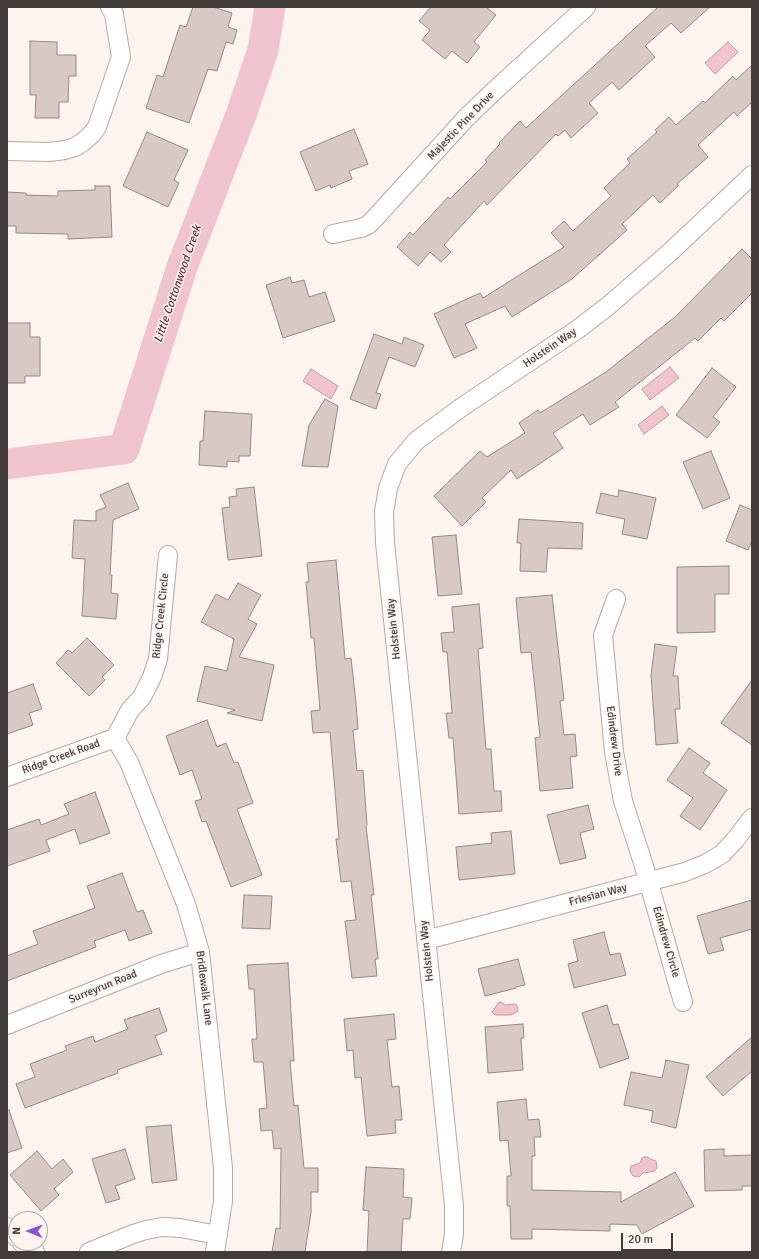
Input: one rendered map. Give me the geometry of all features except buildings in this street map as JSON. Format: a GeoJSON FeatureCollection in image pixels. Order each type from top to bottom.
{"type":"FeatureCollection","features":[{"type":"Feature","properties":{"kind":"street"},"geometry":{"type":"LineString","coordinates":[[7,151],[49,152],[65,150],[83,142],[97,127],[122,57],[114,14],[110,7]]}},
{"type":"Feature","properties":{"kind":"street","name":"Majestic Pine Drive"},"geometry":{"type":"LineString","coordinates":[[333,234],[354,230],[368,225],[389,204],[466,118],[586,7]]}},
{"type":"Feature","properties":{"kind":"street","name":"Holstein Way"},"geometry":{"type":"LineString","coordinates":[[451,1252],[454,1234],[454,1206],[385,543],[384,512],[388,488],[397,464],[416,441],[462,407],[578,329],[608,306],[668,254],[752,176]]}},
{"type":"Feature","properties":{"kind":"street","name":"Ridge Creek Circle"},"geometry":{"type":"LineString","coordinates":[[115,738],[130,710],[142,697],[152,677],[158,658],[168,555]]}},
{"type":"Feature","properties":{"kind":"street","name":"Edindrew Drive"},"geometry":{"type":"LineString","coordinates":[[616,599],[603,635],[614,752],[623,800],[648,882]]}},
{"type":"Feature","properties":{"kind":"street","name":"Ridge Creek Road"},"geometry":{"type":"LineString","coordinates":[[7,777],[115,738]]}},
{"type":"Feature","properties":{"kind":"street","name":"Bridlewalk Lane"},"geometry":{"type":"LineString","coordinates":[[115,738],[129,762],[135,776],[186,904],[200,952],[223,1168],[223,1201],[217,1244]]}},
{"type":"Feature","properties":{"kind":"street","name":"Friesian Way"},"geometry":{"type":"LineString","coordinates":[[426,940],[685,872],[722,854],[752,818]]}},
{"type":"Feature","properties":{"kind":"street","name":"Edindrew Circle"},"geometry":{"type":"LineString","coordinates":[[648,882],[683,1002]]}},
{"type":"Feature","properties":{"kind":"street","name":"Surreyrun Road"},"geometry":{"type":"LineString","coordinates":[[7,1025],[161,964],[200,952]]}},
{"type":"Feature","properties":{"kind":"street"},"geometry":{"type":"LineString","coordinates":[[89,1252],[133,1234],[162,1227],[180,1228],[217,1244]]}},
{"type":"Feature","properties":{"kind":"shaded area"},"geometry":{"type":"Polygon","coordinates":[[[728,42],[738,52],[715,74],[705,63],[728,42]]]}},
{"type":"Feature","properties":{"kind":"shaded area"},"geometry":{"type":"Polygon","coordinates":[[[670,367],[679,378],[650,400],[642,389],[670,367]]]}},
{"type":"Feature","properties":{"kind":"shaded area"},"geometry":{"type":"Polygon","coordinates":[[[311,369],[338,386],[331,399],[303,381],[311,369]]]}},
{"type":"Feature","properties":{"kind":"shaded area"},"geometry":{"type":"Polygon","coordinates":[[[662,406],[669,415],[644,434],[638,425],[662,406]]]}},
{"type":"Feature","properties":{"kind":"shaded area"},"geometry":{"type":"Polygon","coordinates":[[[500,1002],[506,1005],[516,1004],[518,1009],[517,1012],[511,1015],[495,1015],[492,1012],[500,1002]]]}},
{"type":"Feature","properties":{"kind":"shaded area"},"geometry":{"type":"Polygon","coordinates":[[[644,1157],[648,1157],[656,1161],[657,1168],[655,1171],[643,1173],[639,1177],[633,1176],[630,1171],[631,1166],[640,1163],[644,1157]]]}},
{"type":"Feature","properties":{"kind":"waterway","name":"Little Cottonwood Creek"},"geometry":{"type":"LineString","coordinates":[[7,464],[124,449],[182,267],[241,115],[263,50],[270,7]]}}]}
